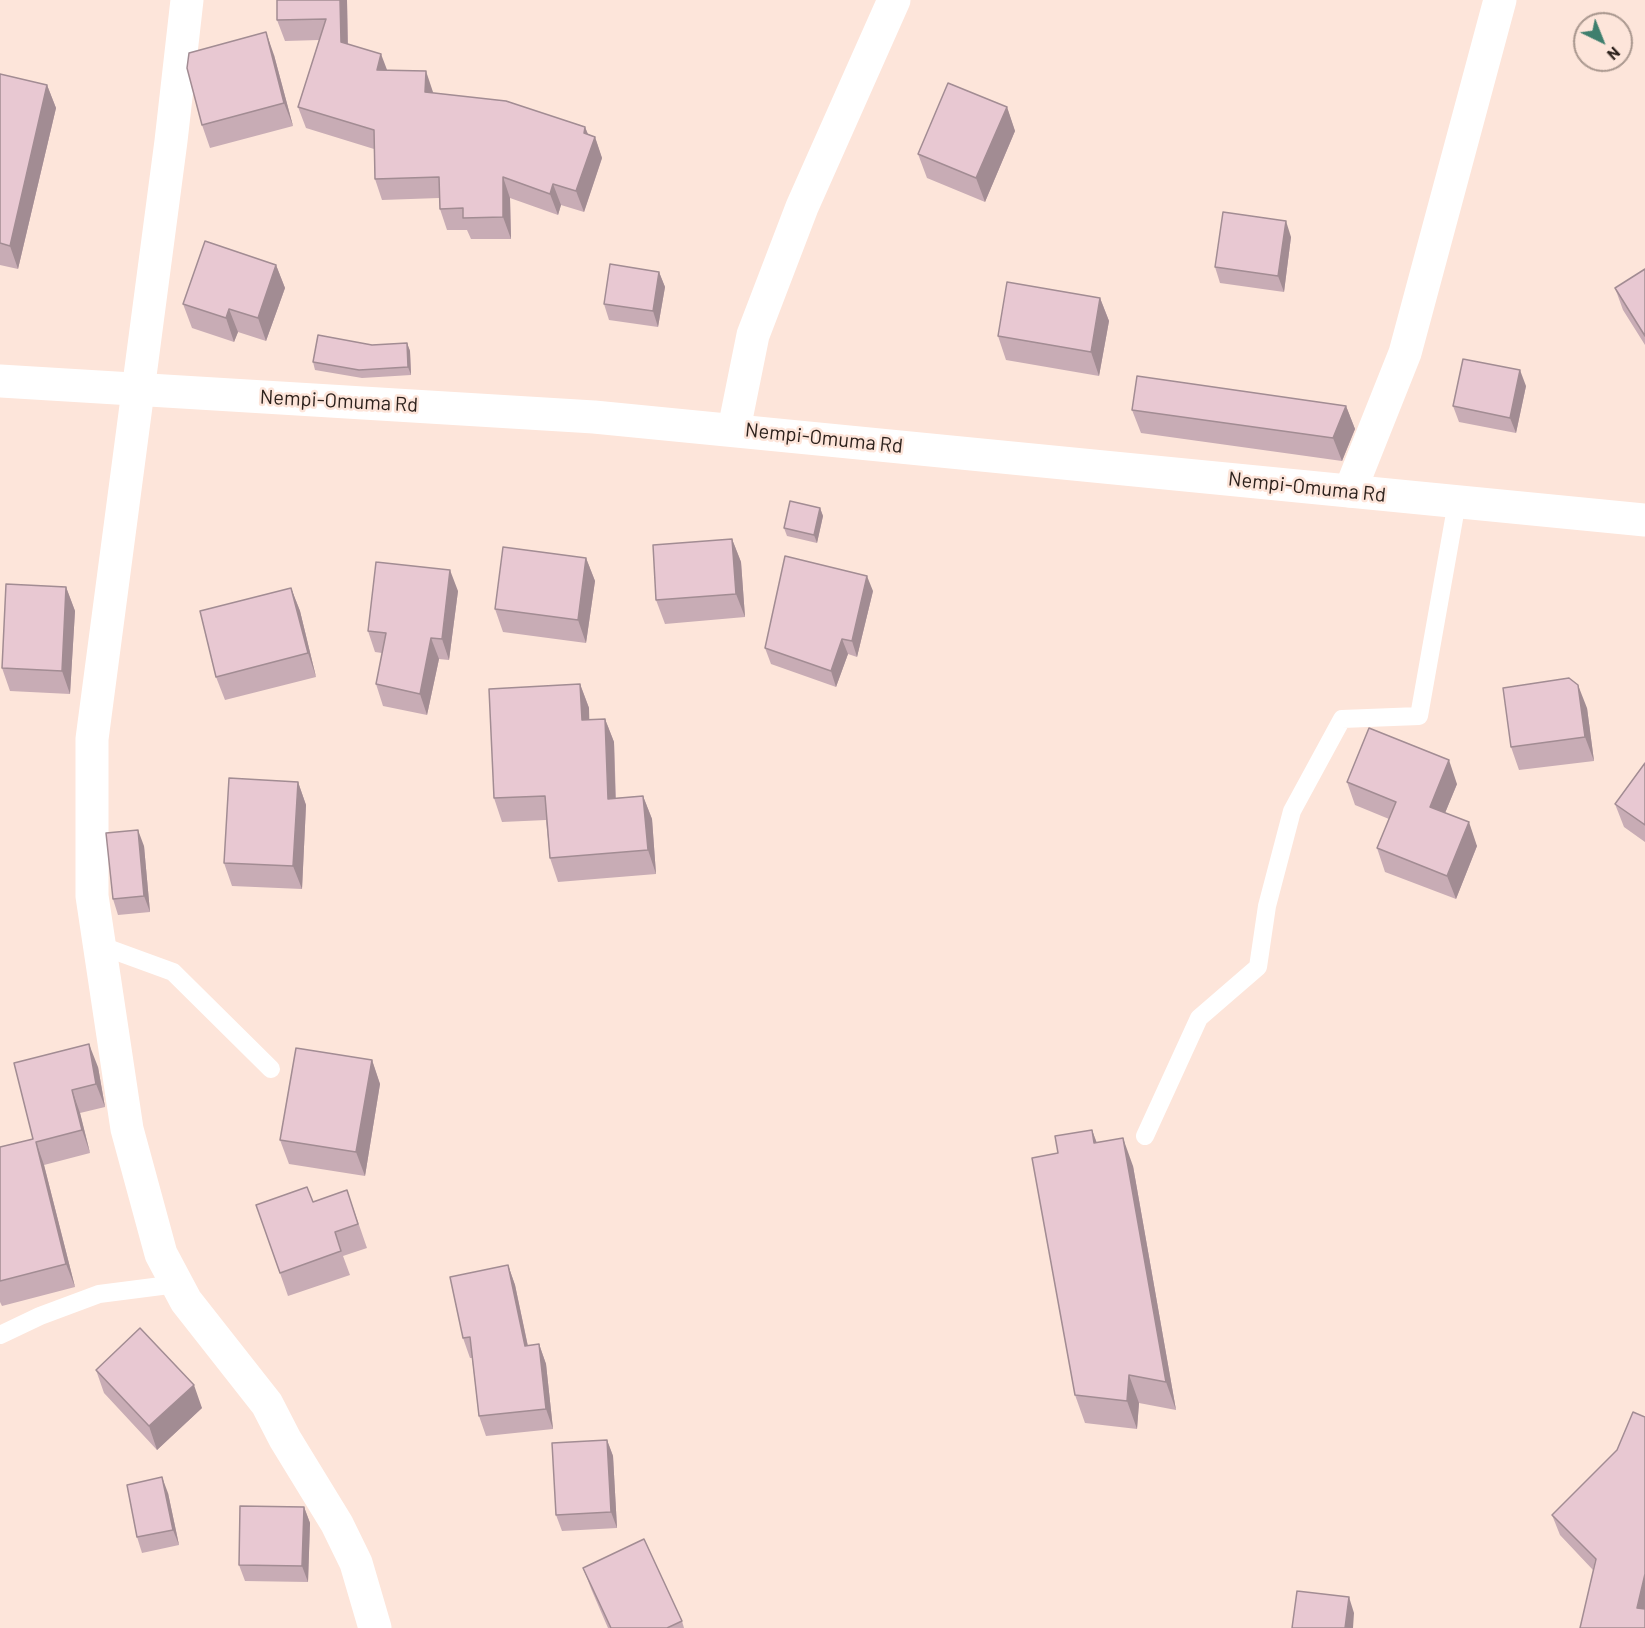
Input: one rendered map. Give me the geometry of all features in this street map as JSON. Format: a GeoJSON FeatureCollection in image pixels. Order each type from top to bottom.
{"type":"FeatureCollection","features":[{"type":"Feature","properties":{"kind":"street"},"geometry":{"type":"LineString","coordinates":[[187,0],[92,739],[92,896],[127,1129],[161,1254],[186,1301],[267,1404],[285,1439],[338,1524],[356,1563],[375,1628]]}},
{"type":"Feature","properties":{"kind":"street"},"geometry":{"type":"LineString","coordinates":[[734,429],[753,336],[802,207],[894,0]]}},
{"type":"Feature","properties":{"kind":"street"},"geometry":{"type":"LineString","coordinates":[[1350,491],[1405,353],[1500,0]]}},
{"type":"Feature","properties":{"kind":"street","name":"Nempi-Omuma Rd"},"geometry":{"type":"LineString","coordinates":[[0,381],[594,417],[1645,520]]}},
{"type":"Feature","properties":{"kind":"lane"},"geometry":{"type":"LineString","coordinates":[[1145,1136],[1199,1018],[1258,967],[1268,906],[1292,811],[1342,718],[1419,716],[1444,587],[1457,502]]}},
{"type":"Feature","properties":{"kind":"lane"},"geometry":{"type":"LineString","coordinates":[[99,945],[173,972],[271,1069]]}},
{"type":"Feature","properties":{"kind":"lane"},"geometry":{"type":"LineString","coordinates":[[0,1335],[40,1316],[99,1294],[177,1284]]}},
{"type":"Feature","properties":{"kind":"building"},"geometry":{"type":"Polygon","coordinates":[[[277,0],[340,0],[341,42],[381,54],[377,70],[426,71],[425,92],[506,101],[585,127],[584,133],[595,137],[576,191],[553,184],[550,194],[503,177],[503,217],[463,218],[463,208],[440,209],[439,177],[375,179],[374,130],[298,107],[326,19],[277,20],[277,0]]]}},
{"type":"Feature","properties":{"kind":"building"},"geometry":{"type":"Polygon","coordinates":[[[266,32],[284,103],[202,125],[187,68],[189,53],[266,32]]]}},
{"type":"Feature","properties":{"kind":"building"},"geometry":{"type":"Polygon","coordinates":[[[0,74],[47,85],[10,246],[0,243],[0,74]]]}},
{"type":"Feature","properties":{"kind":"building"},"geometry":{"type":"Polygon","coordinates":[[[948,83],[1007,107],[976,178],[918,154],[948,83]]]}},
{"type":"Feature","properties":{"kind":"building"},"geometry":{"type":"Polygon","coordinates":[[[1223,212],[1286,221],[1278,276],[1215,267],[1223,212]]]}},
{"type":"Feature","properties":{"kind":"building"},"geometry":{"type":"Polygon","coordinates":[[[205,241],[276,265],[258,318],[229,309],[226,318],[183,304],[205,241]]]}},
{"type":"Feature","properties":{"kind":"building"},"geometry":{"type":"Polygon","coordinates":[[[610,264],[659,272],[653,311],[604,304],[610,264]]]}},
{"type":"Feature","properties":{"kind":"building"},"geometry":{"type":"Polygon","coordinates":[[[1645,269],[1645,336],[1615,288],[1645,269]]]}},
{"type":"Feature","properties":{"kind":"building"},"geometry":{"type":"Polygon","coordinates":[[[1007,282],[1100,298],[1091,352],[998,336],[1007,282]]]}},
{"type":"Feature","properties":{"kind":"building"},"geometry":{"type":"Polygon","coordinates":[[[318,335],[372,345],[407,343],[408,367],[359,370],[313,362],[318,335]]]}},
{"type":"Feature","properties":{"kind":"building"},"geometry":{"type":"Polygon","coordinates":[[[1463,359],[1520,370],[1510,418],[1453,406],[1463,359]]]}},
{"type":"Feature","properties":{"kind":"building"},"geometry":{"type":"Polygon","coordinates":[[[1137,376],[1346,406],[1333,438],[1132,410],[1137,376]]]}},
{"type":"Feature","properties":{"kind":"building"},"geometry":{"type":"Polygon","coordinates":[[[790,501],[820,508],[814,535],[784,528],[790,501]]]}},
{"type":"Feature","properties":{"kind":"building"},"geometry":{"type":"Polygon","coordinates":[[[732,539],[736,594],[656,600],[653,545],[732,539]]]}},
{"type":"Feature","properties":{"kind":"building"},"geometry":{"type":"Polygon","coordinates":[[[503,547],[586,558],[578,620],[495,609],[503,547]]]}},
{"type":"Feature","properties":{"kind":"building"},"geometry":{"type":"Polygon","coordinates":[[[785,556],[867,576],[852,641],[842,639],[831,671],[765,648],[785,556]]]}},
{"type":"Feature","properties":{"kind":"building"},"geometry":{"type":"Polygon","coordinates":[[[376,562],[450,570],[442,639],[431,638],[420,694],[376,684],[386,633],[368,631],[376,562]]]}},
{"type":"Feature","properties":{"kind":"building"},"geometry":{"type":"Polygon","coordinates":[[[6,584],[66,587],[62,671],[2,668],[6,584]]]}},
{"type":"Feature","properties":{"kind":"building"},"geometry":{"type":"Polygon","coordinates":[[[291,588],[308,653],[216,677],[200,611],[291,588]]]}},
{"type":"Feature","properties":{"kind":"building"},"geometry":{"type":"Polygon","coordinates":[[[1569,678],[1578,685],[1585,737],[1511,747],[1503,688],[1569,678]]]}},
{"type":"Feature","properties":{"kind":"building"},"geometry":{"type":"Polygon","coordinates":[[[580,684],[582,720],[605,719],[608,799],[643,796],[648,850],[550,858],[545,796],[494,798],[489,689],[580,684]]]}},
{"type":"Feature","properties":{"kind":"building"},"geometry":{"type":"Polygon","coordinates":[[[1369,728],[1449,760],[1430,807],[1469,822],[1447,876],[1377,848],[1396,802],[1347,782],[1369,728]]]}},
{"type":"Feature","properties":{"kind":"building"},"geometry":{"type":"Polygon","coordinates":[[[1645,763],[1645,825],[1615,804],[1645,763]]]}},
{"type":"Feature","properties":{"kind":"building"},"geometry":{"type":"Polygon","coordinates":[[[229,778],[298,782],[293,866],[224,863],[229,778]]]}},
{"type":"Feature","properties":{"kind":"building"},"geometry":{"type":"Polygon","coordinates":[[[138,830],[144,896],[113,899],[106,833],[138,830]]]}},
{"type":"Feature","properties":{"kind":"building"},"geometry":{"type":"Polygon","coordinates":[[[89,1044],[96,1084],[72,1090],[82,1130],[36,1142],[66,1264],[0,1281],[0,1147],[33,1139],[14,1063],[89,1044]]]}},
{"type":"Feature","properties":{"kind":"building"},"geometry":{"type":"Polygon","coordinates":[[[296,1048],[372,1060],[356,1152],[280,1140],[296,1048]]]}},
{"type":"Feature","properties":{"kind":"building"},"geometry":{"type":"Polygon","coordinates":[[[1092,1130],[1094,1143],[1123,1138],[1166,1382],[1129,1375],[1127,1401],[1075,1395],[1032,1158],[1058,1153],[1055,1136],[1092,1130]]]}},
{"type":"Feature","properties":{"kind":"building"},"geometry":{"type":"Polygon","coordinates":[[[307,1187],[313,1202],[347,1190],[358,1224],[335,1232],[341,1251],[280,1273],[256,1205],[307,1187]]]}},
{"type":"Feature","properties":{"kind":"building"},"geometry":{"type":"Polygon","coordinates":[[[508,1265],[525,1346],[539,1344],[546,1409],[479,1416],[470,1337],[463,1338],[450,1277],[508,1265]]]}},
{"type":"Feature","properties":{"kind":"building"},"geometry":{"type":"Polygon","coordinates":[[[140,1328],[194,1385],[149,1426],[96,1370],[140,1328]]]}},
{"type":"Feature","properties":{"kind":"building"},"geometry":{"type":"Polygon","coordinates":[[[1633,1412],[1645,1417],[1645,1574],[1637,1608],[1645,1609],[1645,1628],[1580,1628],[1596,1559],[1552,1515],[1617,1450],[1633,1412]]]}},
{"type":"Feature","properties":{"kind":"building"},"geometry":{"type":"Polygon","coordinates":[[[607,1440],[611,1512],[556,1515],[552,1443],[607,1440]]]}},
{"type":"Feature","properties":{"kind":"building"},"geometry":{"type":"Polygon","coordinates":[[[162,1477],[173,1530],[137,1537],[127,1485],[162,1477]]]}},
{"type":"Feature","properties":{"kind":"building"},"geometry":{"type":"Polygon","coordinates":[[[240,1506],[304,1507],[302,1566],[239,1565],[240,1506]]]}},
{"type":"Feature","properties":{"kind":"building"},"geometry":{"type":"Polygon","coordinates":[[[644,1539],[682,1621],[667,1628],[611,1628],[583,1568],[644,1539]]]}},
{"type":"Feature","properties":{"kind":"building"},"geometry":{"type":"Polygon","coordinates":[[[1297,1591],[1349,1597],[1345,1628],[1292,1628],[1297,1591]]]}}]}
